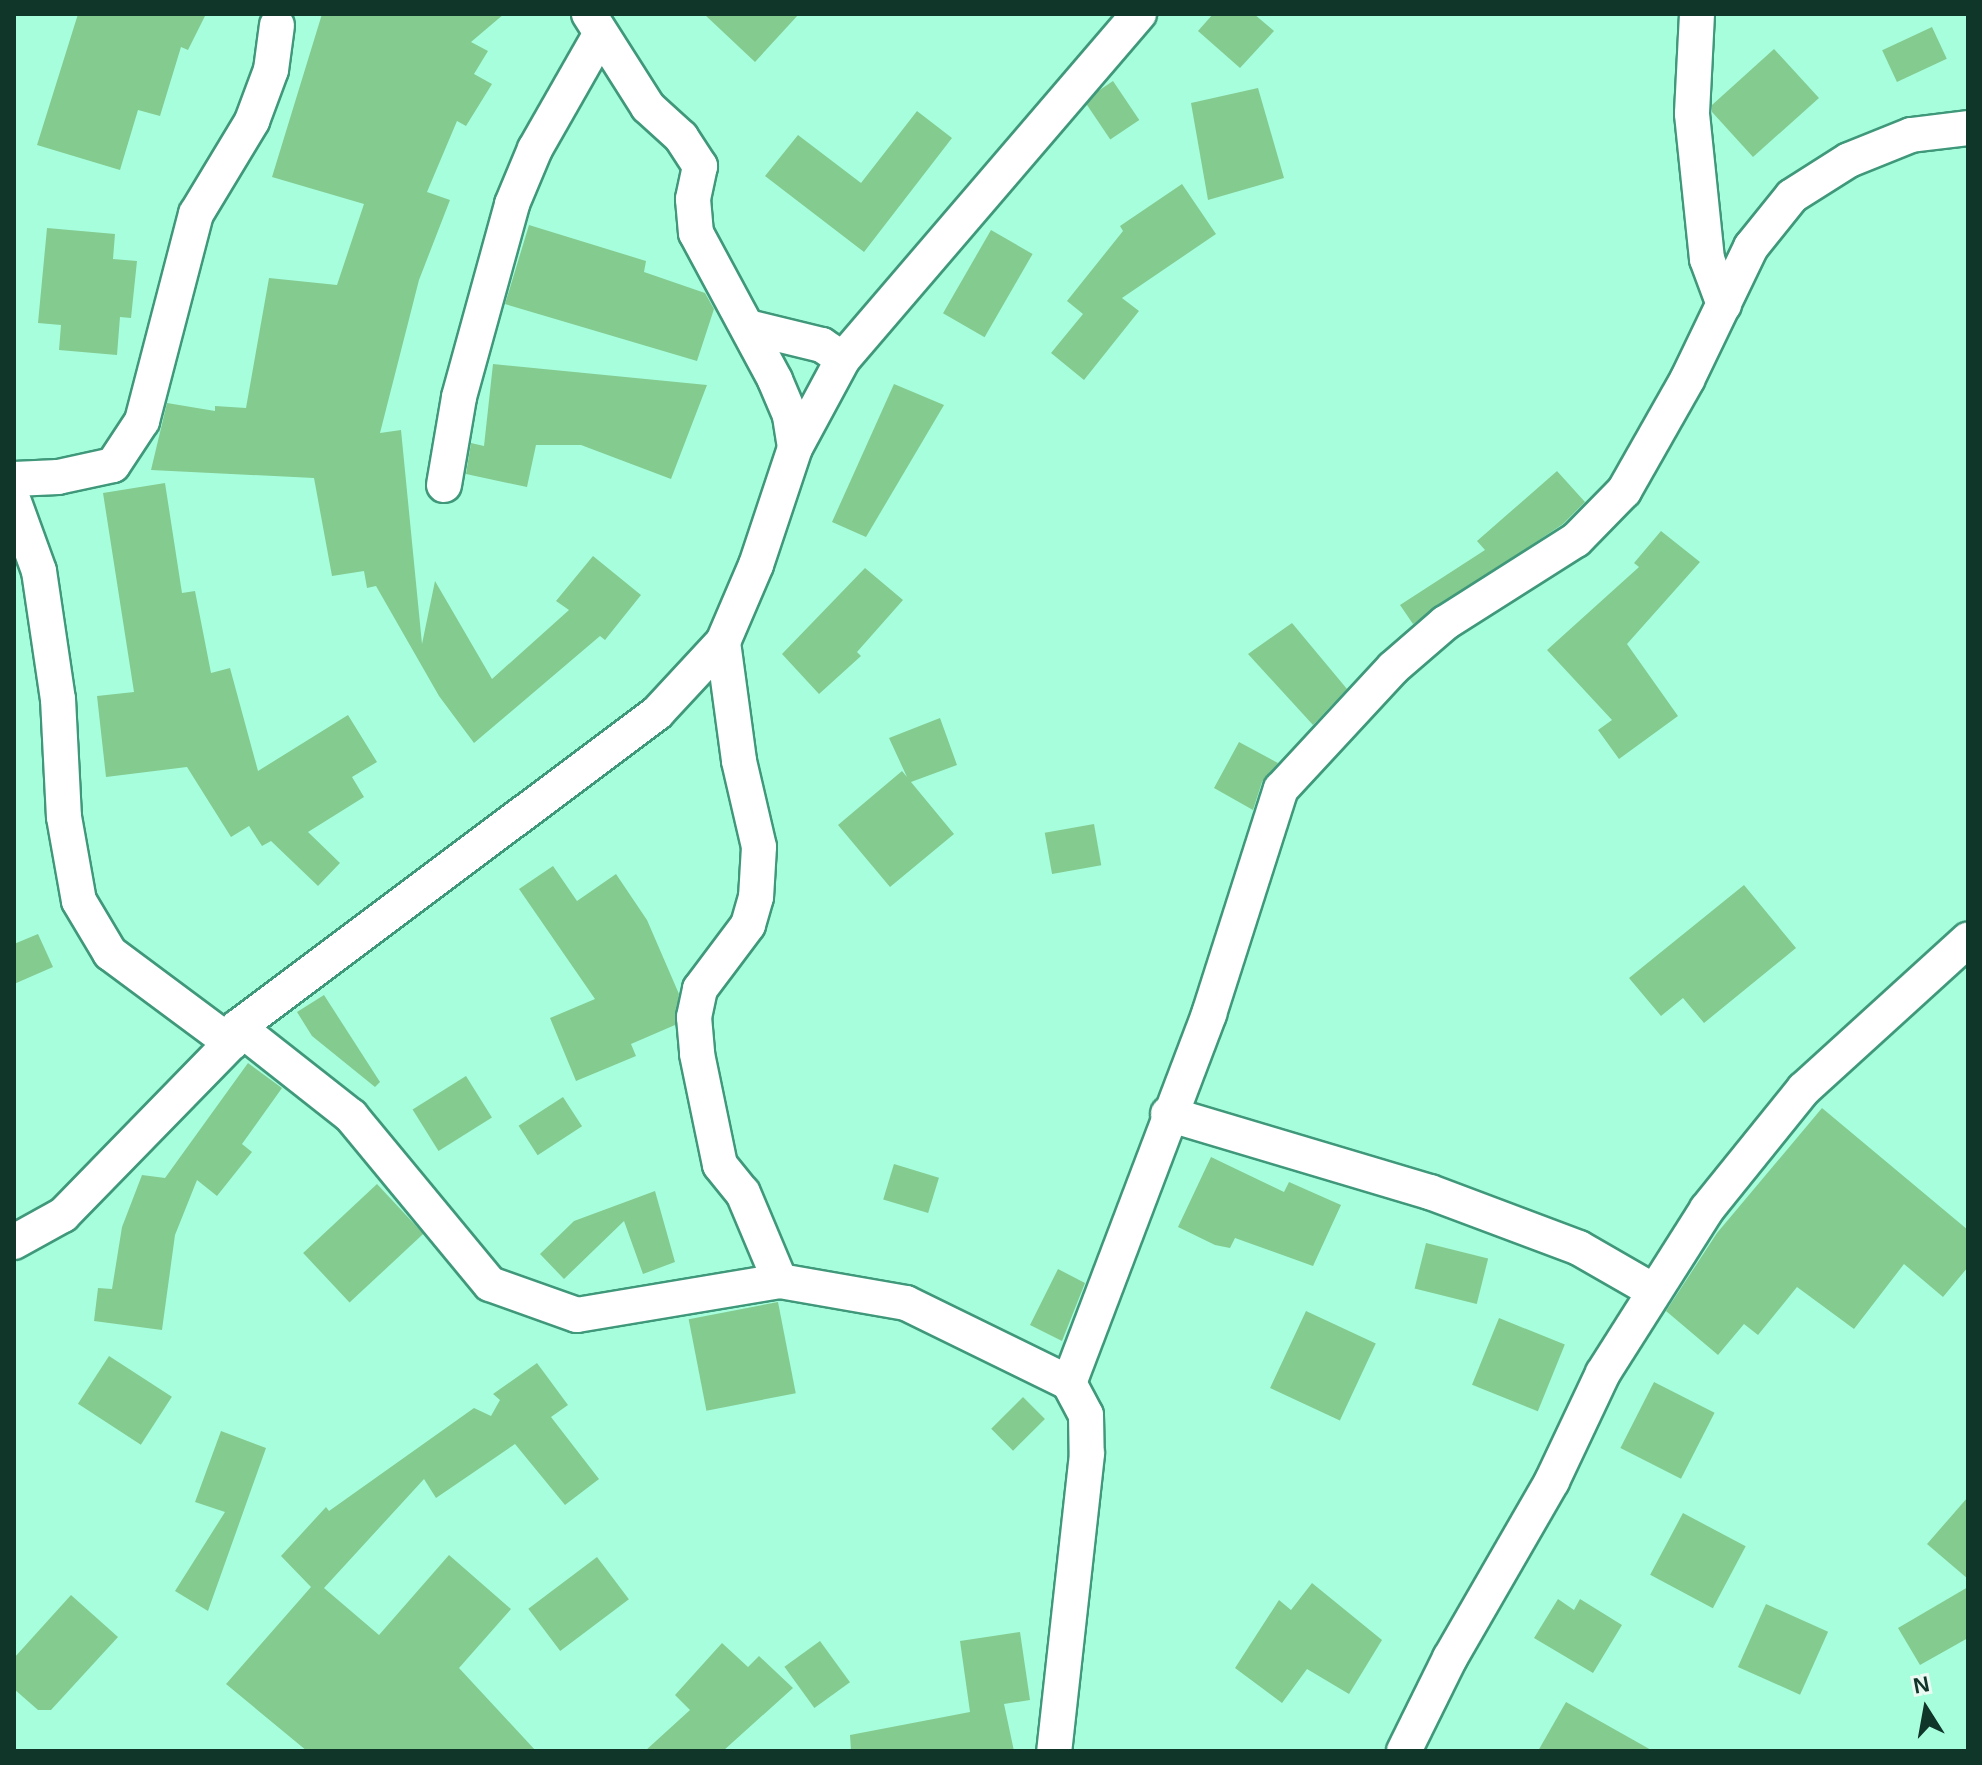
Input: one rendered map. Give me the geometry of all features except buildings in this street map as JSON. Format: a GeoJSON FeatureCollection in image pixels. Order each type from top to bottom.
{"type":"FeatureCollection","features":[{"type":"Feature","properties":{"kind":"street"},"geometry":{"type":"LineString","coordinates":[[14,1242],[63,1215],[234,1035],[657,713],[723,642],[756,565],[795,448],[843,359],[1139,14]]}},
{"type":"Feature","properties":{"kind":"street"},"geometry":{"type":"LineString","coordinates":[[1697,14],[1693,128],[1707,259],[1724,305]]}},
{"type":"Feature","properties":{"kind":"street"},"geometry":{"type":"LineString","coordinates":[[14,479],[58,477],[113,465],[142,421],[196,214],[252,121],[271,70],[277,25]]}},
{"type":"Feature","properties":{"kind":"street"},"geometry":{"type":"LineString","coordinates":[[594,26],[648,107],[681,137],[700,166],[693,199],[696,233],[748,327],[790,416],[795,448]]}},
{"type":"Feature","properties":{"kind":"street"},"geometry":{"type":"LineString","coordinates":[[444,485],[459,397],[512,204],[594,26]]}},
{"type":"Feature","properties":{"kind":"street"},"geometry":{"type":"LineString","coordinates":[[1069,1383],[1168,1114],[1209,1014],[1281,789],[1403,659],[1445,623],[1576,540],[1624,491],[1724,305],[1751,247],[1792,196],[1849,160],[1911,135],[1968,128]]}},
{"type":"Feature","properties":{"kind":"street"},"geometry":{"type":"LineString","coordinates":[[748,327],[822,345],[843,359]]}},
{"type":"Feature","properties":{"kind":"street"},"geometry":{"type":"LineString","coordinates":[[14,502],[39,571],[58,699],[64,817],[79,901],[110,953],[351,1116],[490,1284],[577,1315],[780,1281],[906,1303],[1069,1383],[1086,1415],[1087,1454],[1054,1751]]}},
{"type":"Feature","properties":{"kind":"street"},"geometry":{"type":"LineString","coordinates":[[723,642],[739,761],[759,847],[757,884],[748,925],[700,989],[694,1017],[697,1054],[720,1165],[743,1193],[780,1281]]}},
{"type":"Feature","properties":{"kind":"street"},"geometry":{"type":"LineString","coordinates":[[1404,1751],[1652,1290],[1707,1209],[1804,1089],[1968,940]]}},
{"type":"Feature","properties":{"kind":"street"},"geometry":{"type":"LineString","coordinates":[[1168,1114],[1430,1192],[1579,1248],[1652,1290]]}}]}
